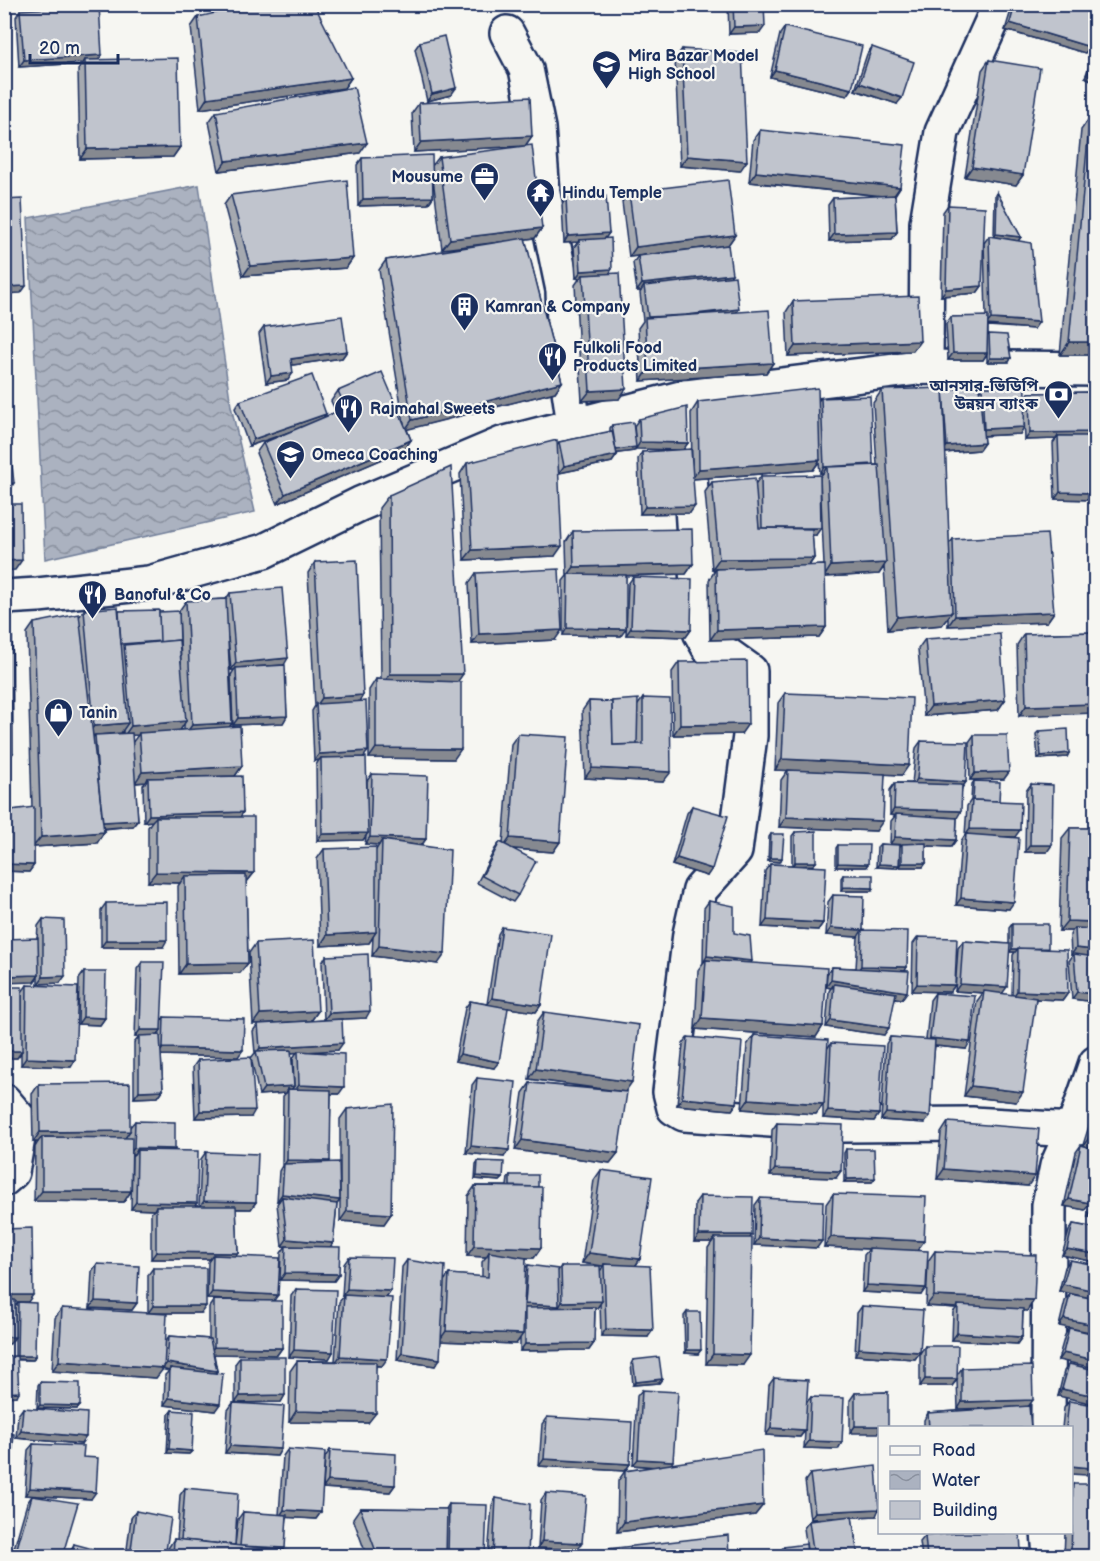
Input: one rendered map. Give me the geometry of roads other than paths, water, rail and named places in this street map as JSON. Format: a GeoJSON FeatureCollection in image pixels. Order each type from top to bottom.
{"type":"FeatureCollection","features":[{"type":"Feature","properties":{"kind":"main road"},"geometry":{"type":"LineString","coordinates":[[926,367],[927,223],[942,132],[1000,4]]}},
{"type":"Feature","properties":{"kind":"main road"},"geometry":{"type":"LineString","coordinates":[[507,33],[526,69],[538,128],[543,194],[563,290],[565,363],[574,425]]}},
{"type":"Feature","properties":{"kind":"main road"},"geometry":{"type":"LineString","coordinates":[[4,597],[149,583],[264,551],[360,504],[502,444],[685,397],[926,367],[1095,369]]}},
{"type":"Feature","properties":{"kind":"main road"},"geometry":{"type":"LineString","coordinates":[[685,397],[700,632],[708,648],[729,656],[750,670],[750,736],[735,851],[700,890],[690,934],[670,1092],[674,1108],[684,1114],[843,1125],[972,1124],[1073,1130]]}},
{"type":"Feature","properties":{"kind":"main road"},"geometry":{"type":"LineString","coordinates":[[1048,1426],[1049,1205],[1057,1166],[1073,1130],[1095,1064]]}},
{"type":"Feature","properties":{"kind":"main road"},"geometry":{"type":"LineString","coordinates":[[4,1101],[21,1121],[12,1172],[4,1179]]}},
{"type":"Feature","properties":{"kind":"main road"},"geometry":{"type":"LineString","coordinates":[[1048,1534],[1050,1557]]}},
{"type":"Feature","properties":{"kind":"water"},"geometry":{"type":"Polygon","coordinates":[[[199,185],[231,406],[255,512],[45,559],[28,218],[199,185]]]}},
{"type":"Feature","properties":{"kind":"place","name":"Mira Bazar Model High School"},"geometry":{"type":"Point","coordinates":[607,90]}},
{"type":"Feature","properties":{"kind":"place","name":"Mousume"},"geometry":{"type":"Point","coordinates":[484,202]}},
{"type":"Feature","properties":{"kind":"place","name":"Hindu Temple"},"geometry":{"type":"Point","coordinates":[541,218]}},
{"type":"Feature","properties":{"kind":"place","name":"Kamran & Company"},"geometry":{"type":"Point","coordinates":[464,332]}},
{"type":"Feature","properties":{"kind":"place","name":"Fulkoli Food Products Limited"},"geometry":{"type":"Point","coordinates":[552,382]}},
{"type":"Feature","properties":{"kind":"place","name":"আনসার-ভিডিপি উন্নয়ন ব্যাংক"},"geometry":{"type":"Point","coordinates":[1059,420]}},
{"type":"Feature","properties":{"kind":"place","name":"Rajmahal Sweets"},"geometry":{"type":"Point","coordinates":[349,434]}},
{"type":"Feature","properties":{"kind":"place","name":"Omeca Coaching"},"geometry":{"type":"Point","coordinates":[291,480]}},
{"type":"Feature","properties":{"kind":"place","name":"Banoful & Co"},"geometry":{"type":"Point","coordinates":[93,620]}},
{"type":"Feature","properties":{"kind":"place","name":"Tanin"},"geometry":{"type":"Point","coordinates":[58,738]}}]}
